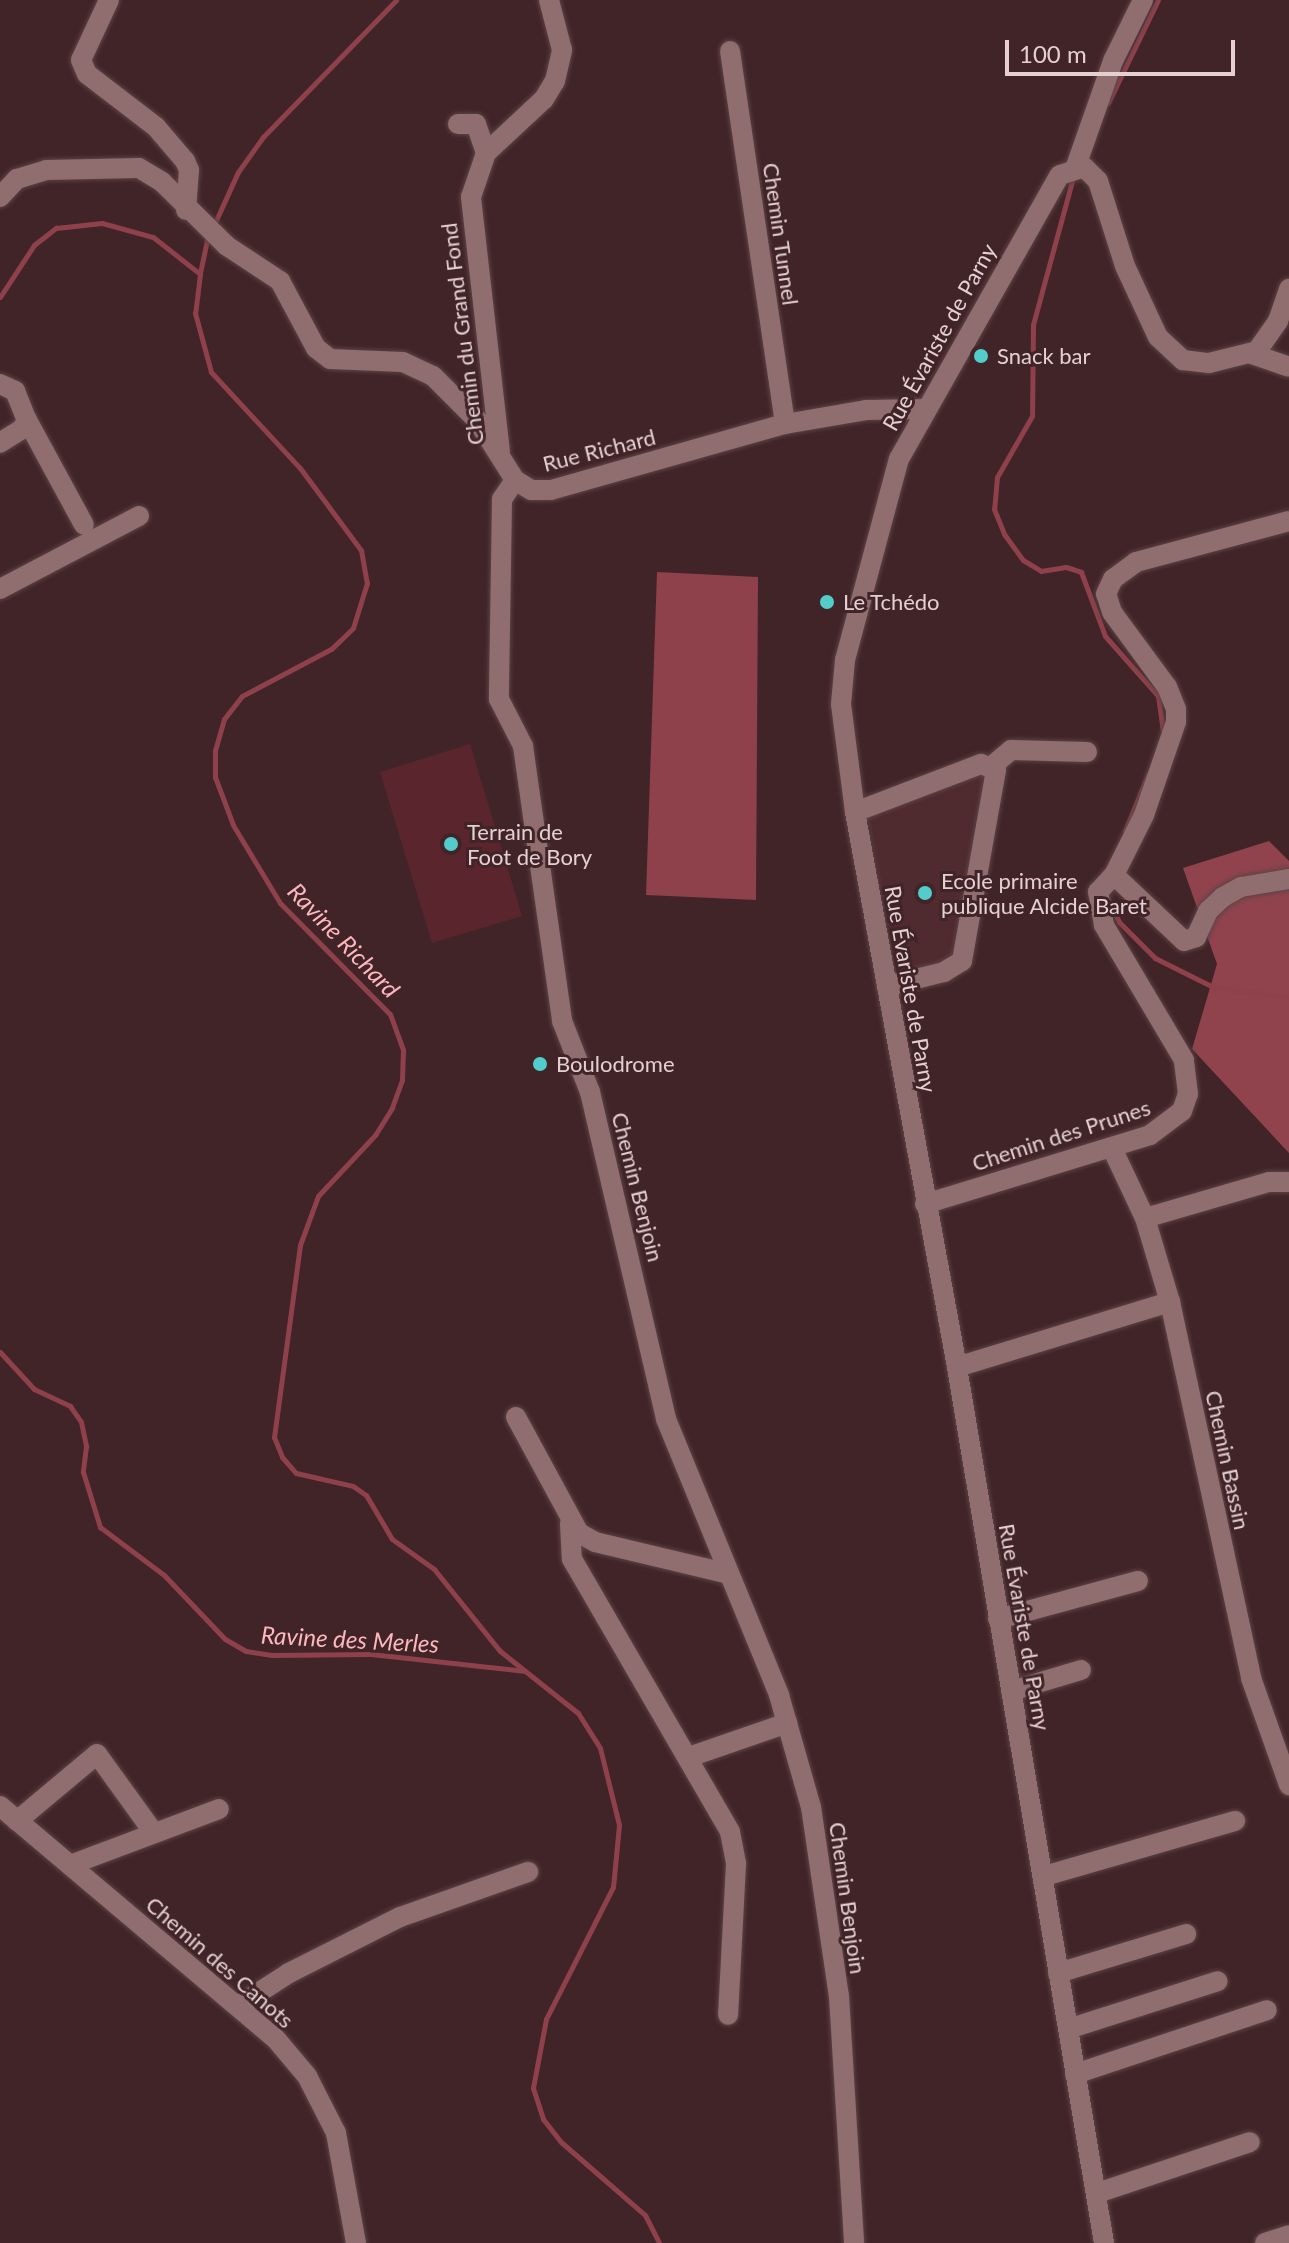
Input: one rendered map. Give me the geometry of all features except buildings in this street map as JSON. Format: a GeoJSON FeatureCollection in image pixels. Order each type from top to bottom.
{"type":"FeatureCollection","features":[{"type":"Feature","properties":{"kind":"street"},"geometry":{"type":"LineString","coordinates":[[109,0],[81,60],[87,74],[156,127],[185,161],[189,170],[191,214]]}},
{"type":"Feature","properties":{"kind":"street","name":"Chemin du Grand Fond"},"geometry":{"type":"LineString","coordinates":[[500,456],[471,222],[471,197],[486,153],[544,99],[555,81],[562,50],[549,0]]}},
{"type":"Feature","properties":{"kind":"street"},"geometry":{"type":"LineString","coordinates":[[1143,0],[1113,61],[1076,166],[1091,171],[1098,181],[1125,266],[1158,337],[1170,350],[1183,360],[1209,363],[1252,354],[1289,367]]}},
{"type":"Feature","properties":{"kind":"street","name":"Chemin Tunnel"},"geometry":{"type":"LineString","coordinates":[[730,51],[785,424]]}},
{"type":"Feature","properties":{"kind":"street"},"geometry":{"type":"LineString","coordinates":[[458,124],[476,124],[486,153]]}},
{"type":"Feature","properties":{"kind":"street","name":"Rue Évariste de Parny"},"geometry":{"type":"LineString","coordinates":[[1076,166],[1049,187],[899,459],[881,511],[845,660],[841,704],[855,812],[957,1367],[1104,2243]]}},
{"type":"Feature","properties":{"kind":"street","name":"Rue Richard"},"geometry":{"type":"LineString","coordinates":[[0,197],[17,179],[46,170],[139,168],[162,182],[191,214],[227,246],[280,281],[316,348],[330,359],[420,368],[457,396],[515,480],[531,490],[551,490],[785,424],[866,410],[926,409]]}},
{"type":"Feature","properties":{"kind":"street"},"geometry":{"type":"LineString","coordinates":[[1252,354],[1268,339],[1289,289]]}},
{"type":"Feature","properties":{"kind":"street"},"geometry":{"type":"LineString","coordinates":[[0,384],[15,391],[27,420],[84,525]]}},
{"type":"Feature","properties":{"kind":"street"},"geometry":{"type":"LineString","coordinates":[[0,443],[22,429],[27,420]]}},
{"type":"Feature","properties":{"kind":"street","name":"Chemin Benjoin"},"geometry":{"type":"LineString","coordinates":[[515,480],[502,499],[497,684],[523,746],[562,1021],[590,1092],[666,1419],[787,1723],[811,1807],[839,1996],[854,2243]]}},
{"type":"Feature","properties":{"kind":"street"},"geometry":{"type":"LineString","coordinates":[[0,589],[139,516]]}},
{"type":"Feature","properties":{"kind":"street"},"geometry":{"type":"LineString","coordinates":[[1289,521],[1136,562],[1108,587],[1107,602],[1167,687],[1176,722],[1144,815],[1107,883],[1184,941],[1196,937],[1208,911],[1223,897],[1241,887],[1289,879]]}},
{"type":"Feature","properties":{"kind":"street"},"geometry":{"type":"LineString","coordinates":[[992,766],[1011,750],[1087,752]]}},
{"type":"Feature","properties":{"kind":"street"},"geometry":{"type":"LineString","coordinates":[[855,812],[981,764],[992,766]]}},
{"type":"Feature","properties":{"kind":"street"},"geometry":{"type":"LineString","coordinates":[[887,986],[944,972],[962,961],[997,777],[992,766]]}},
{"type":"Feature","properties":{"kind":"street","name":"Chemin des Prunes"},"geometry":{"type":"LineString","coordinates":[[925,1204],[1112,1148],[1169,1125],[1182,1111],[1188,1077],[1176,1045],[1104,925],[1107,883]]}},
{"type":"Feature","properties":{"kind":"street","name":"Chemin Bassin"},"geometry":{"type":"LineString","coordinates":[[1112,1148],[1145,1218],[1170,1302],[1251,1678],[1289,1785]]}},
{"type":"Feature","properties":{"kind":"street"},"geometry":{"type":"LineString","coordinates":[[1145,1218],[1269,1182],[1289,1182]]}},
{"type":"Feature","properties":{"kind":"street"},"geometry":{"type":"LineString","coordinates":[[957,1367],[1170,1302]]}},
{"type":"Feature","properties":{"kind":"street"},"geometry":{"type":"LineString","coordinates":[[516,1417],[570,1524],[572,1559],[689,1757],[734,1848],[728,2015]]}},
{"type":"Feature","properties":{"kind":"street"},"geometry":{"type":"LineString","coordinates":[[570,1524],[595,1542],[729,1574]]}},
{"type":"Feature","properties":{"kind":"street"},"geometry":{"type":"LineString","coordinates":[[998,1619],[1138,1581]]}},
{"type":"Feature","properties":{"kind":"street"},"geometry":{"type":"LineString","coordinates":[[1011,1691],[1081,1670]]}},
{"type":"Feature","properties":{"kind":"street"},"geometry":{"type":"LineString","coordinates":[[689,1757],[787,1723]]}},
{"type":"Feature","properties":{"kind":"street"},"geometry":{"type":"LineString","coordinates":[[17,1821],[97,1754],[154,1833]]}},
{"type":"Feature","properties":{"kind":"street","name":"Chemin des Canots"},"geometry":{"type":"LineString","coordinates":[[0,1806],[275,2038],[323,2104],[336,2133],[356,2243]]}},
{"type":"Feature","properties":{"kind":"street"},"geometry":{"type":"LineString","coordinates":[[70,1865],[219,1809]]}},
{"type":"Feature","properties":{"kind":"street"},"geometry":{"type":"LineString","coordinates":[[1044,1876],[1235,1821]]}},
{"type":"Feature","properties":{"kind":"street"},"geometry":{"type":"LineString","coordinates":[[238,2006],[289,1973],[400,1917],[528,1872]]}},
{"type":"Feature","properties":{"kind":"street"},"geometry":{"type":"LineString","coordinates":[[1058,1973],[1186,1934]]}},
{"type":"Feature","properties":{"kind":"street"},"geometry":{"type":"LineString","coordinates":[[1068,2029],[1218,1981]]}},
{"type":"Feature","properties":{"kind":"street"},"geometry":{"type":"LineString","coordinates":[[1075,2074],[1267,2010]]}},
{"type":"Feature","properties":{"kind":"street"},"geometry":{"type":"LineString","coordinates":[[1097,2193],[1250,2142]]}},
{"type":"Feature","properties":{"kind":"shaded area"},"geometry":{"type":"Polygon","coordinates":[[[657,572],[758,577],[756,900],[646,895],[657,572]]]}},
{"type":"Feature","properties":{"kind":"shaded area","name":"Terrain de Foot de Bory"},"geometry":{"type":"Polygon","coordinates":[[[470,744],[522,916],[432,943],[380,772],[470,744]]]}},
{"type":"Feature","properties":{"kind":"shaded area","name":"Ecole primaire publique Alcide Baret"},"geometry":{"type":"Polygon","coordinates":[[[989,769],[957,961],[902,975],[897,970],[868,817],[989,769]]]}},
{"type":"Feature","properties":{"kind":"shaded area"},"geometry":{"type":"Polygon","coordinates":[[[1269,841],[1289,861],[1289,1153],[1192,1049],[1217,964],[1183,868],[1269,841]]]}},
{"type":"Feature","properties":{"kind":"waterway"},"geometry":{"type":"LineString","coordinates":[[213,227],[238,172],[263,137],[396,0]]}},
{"type":"Feature","properties":{"kind":"waterway"},"geometry":{"type":"LineString","coordinates":[[1108,103],[1158,0]]}},
{"type":"Feature","properties":{"kind":"waterway"},"geometry":{"type":"LineString","coordinates":[[1072,181],[1033,325],[1032,416],[997,477],[994,509],[1004,534],[1023,560],[1041,571],[1066,567],[1081,572],[1105,636],[1158,696],[1163,731]]}},
{"type":"Feature","properties":{"kind":"waterway","name":"Ravine Richard"},"geometry":{"type":"LineString","coordinates":[[0,297],[34,245],[56,228],[102,223],[153,237],[200,274],[195,313],[211,372],[300,468],[361,550],[367,583],[353,628],[331,649],[242,696],[224,719],[215,751],[215,777],[233,825],[280,903],[390,1014],[403,1050],[402,1080],[392,1108],[376,1134],[318,1196],[300,1245],[274,1437],[282,1457],[296,1473],[353,1486],[366,1495],[392,1539],[434,1569],[500,1651],[578,1713],[600,1748],[619,1825],[613,1887],[546,2019],[533,2088],[543,2119],[561,2142],[645,2215],[659,2243]]}},
{"type":"Feature","properties":{"kind":"waterway"},"geometry":{"type":"LineString","coordinates":[[200,273],[208,236]]}},
{"type":"Feature","properties":{"kind":"waterway"},"geometry":{"type":"LineString","coordinates":[[1125,831],[1148,774]]}},
{"type":"Feature","properties":{"kind":"waterway"},"geometry":{"type":"LineString","coordinates":[[1108,900],[1119,922],[1155,958],[1213,987],[1289,997]]}},
{"type":"Feature","properties":{"kind":"waterway","name":"Ravine des Merles"},"geometry":{"type":"LineString","coordinates":[[0,1352],[34,1389],[70,1406],[81,1422],[86,1446],[83,1472],[100,1527],[164,1575],[225,1639],[246,1651],[272,1655],[371,1654],[525,1671]]}},
{"type":"Feature","properties":{"kind":"place","name":"Snack bar"},"geometry":{"type":"Point","coordinates":[981,356]}},
{"type":"Feature","properties":{"kind":"place","name":"Le Tchédo"},"geometry":{"type":"Point","coordinates":[827,602]}},
{"type":"Feature","properties":{"kind":"place","name":"Terrain de Foot de Bory"},"geometry":{"type":"Point","coordinates":[451,844]}},
{"type":"Feature","properties":{"kind":"place","name":"Ecole primaire publique Alcide Baret"},"geometry":{"type":"Point","coordinates":[925,893]}},
{"type":"Feature","properties":{"kind":"place","name":"Boulodrome"},"geometry":{"type":"Point","coordinates":[540,1064]}}]}
